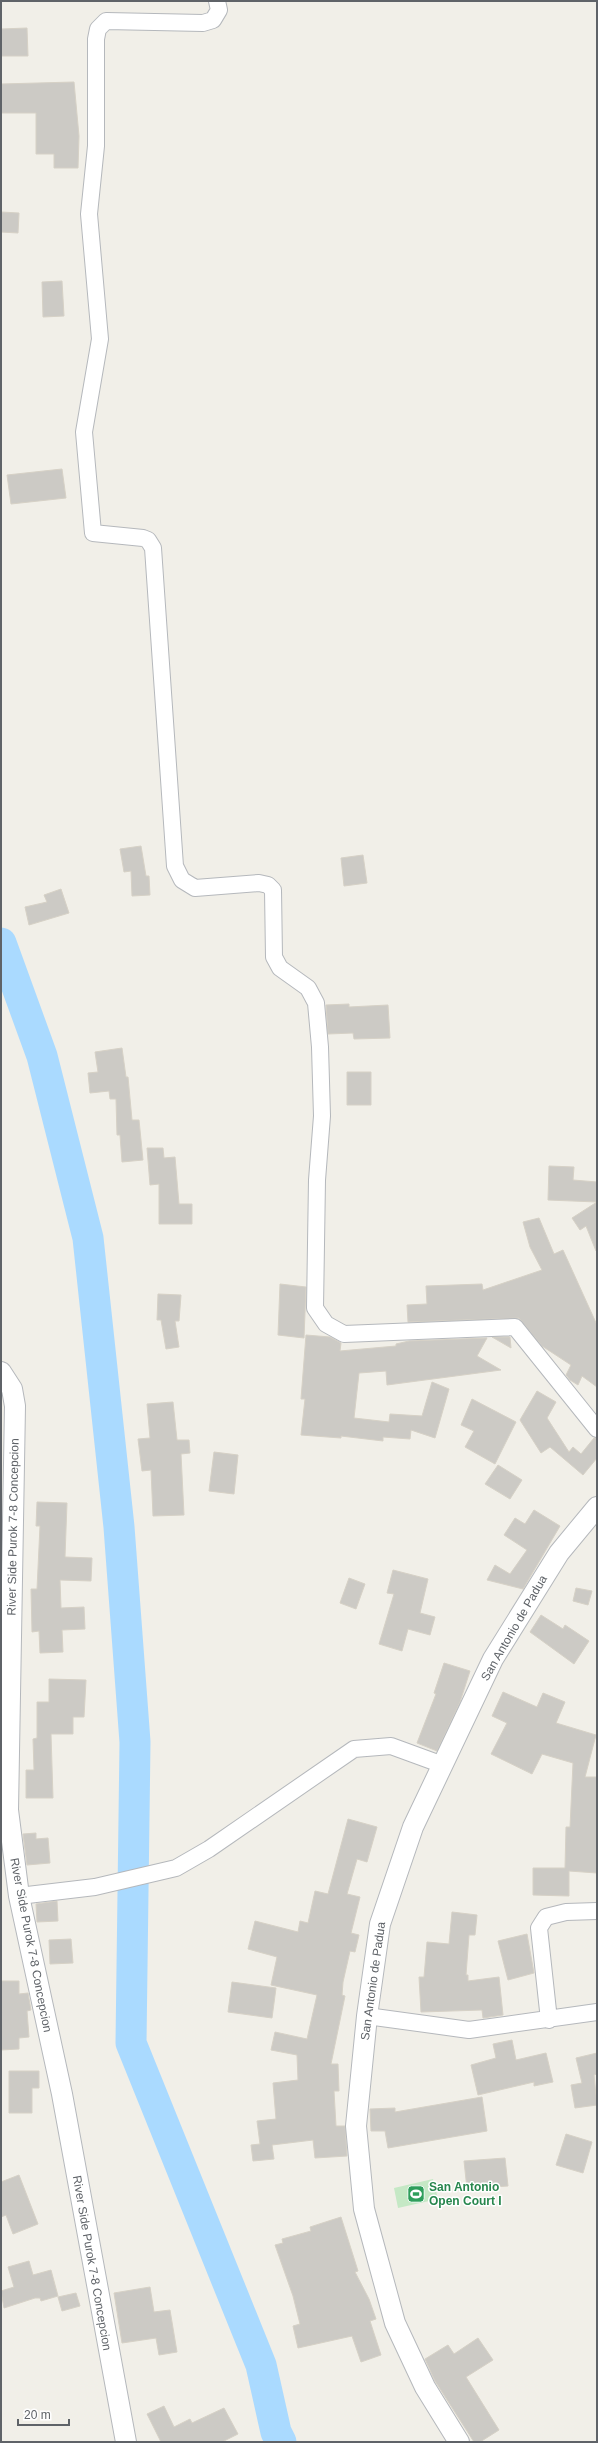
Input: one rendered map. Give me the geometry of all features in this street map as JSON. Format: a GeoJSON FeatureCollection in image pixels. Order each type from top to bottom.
{"type":"FeatureCollection","features":[{"type":"Feature","properties":{"kind":"street"},"geometry":{"type":"LineString","coordinates":[[217,1],[218,10],[213,20],[203,23],[106,21],[98,29],[96,39],[96,146],[89,214],[100,339],[84,432],[93,533],[143,538],[148,540],[153,548],[175,866],[182,880],[195,888],[259,883],[268,885],[273,890],[274,957],[280,968],[308,988],[316,1003],[320,1047],[322,1116],[318,1180],[315,1308],[326,1324],[344,1334],[515,1327],[597,1429]]}},
{"type":"Feature","properties":{"kind":"street","name":"River Side Purok 7-8 Concepcion"},"geometry":{"type":"LineString","coordinates":[[1,1372],[12,1389],[15,1406],[8,1810],[19,1896],[62,2094],[126,2442]]}},
{"type":"Feature","properties":{"kind":"street","name":"San Antonio de Padua"},"geometry":{"type":"LineString","coordinates":[[459,2442],[426,2387],[395,2323],[364,2209],[356,2126],[367,2016],[380,1924],[413,1827],[493,1659],[559,1553],[597,1507]]}},
{"type":"Feature","properties":{"kind":"street"},"geometry":{"type":"LineString","coordinates":[[19,1896],[95,1887],[176,1868],[209,1849],[354,1749],[392,1746],[443,1765]]}},
{"type":"Feature","properties":{"kind":"street"},"geometry":{"type":"LineString","coordinates":[[549,2020],[539,1928],[546,1917],[566,1912],[597,1911]]}},
{"type":"Feature","properties":{"kind":"street"},"geometry":{"type":"LineString","coordinates":[[367,2016],[470,2030],[597,2012]]}},
{"type":"Feature","properties":{"kind":"green space","name":"San Antonio Open Court I"},"geometry":{"type":"Polygon","coordinates":[[[433,2179],[438,2199],[398,2208],[394,2188],[433,2179]]]}},
{"type":"Feature","properties":{"kind":"building"},"geometry":{"type":"Polygon","coordinates":[[[27,28],[28,56],[1,56],[1,29],[27,28]]]}},
{"type":"Feature","properties":{"kind":"building"},"geometry":{"type":"Polygon","coordinates":[[[74,82],[79,136],[78,168],[54,168],[54,154],[36,154],[36,113],[1,113],[1,84],[74,82]]]}},
{"type":"Feature","properties":{"kind":"building"},"geometry":{"type":"Polygon","coordinates":[[[1,212],[19,213],[18,233],[1,232],[1,212]]]}},
{"type":"Feature","properties":{"kind":"building"},"geometry":{"type":"Polygon","coordinates":[[[62,281],[64,316],[43,317],[42,282],[62,281]]]}},
{"type":"Feature","properties":{"kind":"building"},"geometry":{"type":"Polygon","coordinates":[[[62,469],[66,498],[11,504],[7,475],[62,469]]]}},
{"type":"Feature","properties":{"kind":"building"},"geometry":{"type":"Polygon","coordinates":[[[141,846],[146,876],[149,876],[150,895],[132,896],[131,871],[124,872],[120,849],[141,846]]]}},
{"type":"Feature","properties":{"kind":"building"},"geometry":{"type":"Polygon","coordinates":[[[363,855],[367,883],[344,886],[341,858],[363,855]]]}},
{"type":"Feature","properties":{"kind":"building"},"geometry":{"type":"Polygon","coordinates":[[[61,889],[69,913],[29,925],[25,907],[47,902],[44,895],[61,889]]]}},
{"type":"Feature","properties":{"kind":"building"},"geometry":{"type":"Polygon","coordinates":[[[349,1004],[349,1007],[388,1005],[390,1038],[354,1039],[353,1033],[328,1034],[326,1005],[349,1004]]]}},
{"type":"Feature","properties":{"kind":"building"},"geometry":{"type":"Polygon","coordinates":[[[122,1048],[126,1077],[128,1077],[132,1120],[139,1120],[143,1160],[122,1162],[120,1135],[117,1135],[116,1099],[110,1099],[109,1091],[90,1093],[88,1073],[98,1072],[95,1052],[122,1048]]]}},
{"type":"Feature","properties":{"kind":"building"},"geometry":{"type":"Polygon","coordinates":[[[347,1072],[371,1072],[371,1105],[347,1105],[347,1072]]]}},
{"type":"Feature","properties":{"kind":"building"},"geometry":{"type":"Polygon","coordinates":[[[147,1148],[163,1148],[164,1158],[175,1157],[179,1204],[192,1204],[192,1224],[159,1224],[159,1184],[150,1185],[147,1148]]]}},
{"type":"Feature","properties":{"kind":"building"},"geometry":{"type":"Polygon","coordinates":[[[549,1166],[574,1167],[573,1180],[597,1182],[597,1202],[548,1200],[549,1166]]]}},
{"type":"Feature","properties":{"kind":"building"},"geometry":{"type":"Polygon","coordinates":[[[597,1202],[596,1251],[586,1226],[580,1230],[572,1218],[597,1202]]]}},
{"type":"Feature","properties":{"kind":"building"},"geometry":{"type":"Polygon","coordinates":[[[539,1218],[554,1254],[563,1250],[597,1325],[597,1387],[582,1376],[578,1385],[570,1380],[566,1375],[571,1365],[542,1346],[519,1318],[408,1322],[407,1305],[427,1304],[426,1286],[482,1284],[483,1290],[542,1270],[530,1247],[523,1222],[539,1218]]]}},
{"type":"Feature","properties":{"kind":"building"},"geometry":{"type":"Polygon","coordinates":[[[280,1284],[306,1287],[304,1338],[278,1335],[280,1284]]]}},
{"type":"Feature","properties":{"kind":"building"},"geometry":{"type":"Polygon","coordinates":[[[158,1294],[181,1295],[179,1321],[175,1321],[179,1347],[166,1349],[161,1320],[157,1320],[158,1294]]]}},
{"type":"Feature","properties":{"kind":"building"},"geometry":{"type":"Polygon","coordinates":[[[306,1335],[330,1337],[341,1343],[340,1351],[396,1346],[396,1344],[409,1341],[487,1338],[477,1356],[501,1370],[387,1385],[386,1371],[359,1373],[354,1418],[389,1422],[390,1414],[422,1416],[432,1382],[449,1389],[435,1438],[411,1430],[410,1439],[383,1437],[383,1441],[341,1436],[341,1438],[301,1435],[305,1399],[301,1399],[306,1335]]]}},
{"type":"Feature","properties":{"kind":"building"},"geometry":{"type":"Polygon","coordinates":[[[492,1337],[510,1337],[511,1348],[492,1337]]]}},
{"type":"Feature","properties":{"kind":"building"},"geometry":{"type":"Polygon","coordinates":[[[537,1391],[556,1402],[547,1418],[569,1452],[573,1447],[581,1454],[594,1438],[597,1438],[597,1458],[583,1475],[550,1447],[541,1453],[520,1420],[537,1391]]]}},
{"type":"Feature","properties":{"kind":"building"},"geometry":{"type":"Polygon","coordinates":[[[472,1399],[516,1422],[495,1464],[465,1447],[474,1431],[461,1425],[472,1399]]]}},
{"type":"Feature","properties":{"kind":"building"},"geometry":{"type":"Polygon","coordinates":[[[173,1402],[177,1440],[189,1440],[190,1453],[181,1454],[184,1515],[153,1516],[151,1470],[142,1471],[138,1439],[150,1438],[147,1404],[173,1402]]]}},
{"type":"Feature","properties":{"kind":"building"},"geometry":{"type":"Polygon","coordinates":[[[214,1452],[238,1455],[234,1494],[209,1491],[214,1452]]]}},
{"type":"Feature","properties":{"kind":"building"},"geometry":{"type":"Polygon","coordinates":[[[498,1465],[522,1480],[510,1499],[485,1484],[498,1465]]]}},
{"type":"Feature","properties":{"kind":"building"},"geometry":{"type":"Polygon","coordinates":[[[37,1502],[67,1503],[65,1557],[92,1558],[91,1581],[60,1580],[61,1608],[84,1607],[85,1629],[62,1630],[63,1652],[40,1653],[39,1631],[32,1632],[31,1589],[37,1589],[40,1526],[36,1526],[37,1502]]]}},
{"type":"Feature","properties":{"kind":"building"},"geometry":{"type":"Polygon","coordinates":[[[534,1510],[560,1526],[523,1589],[487,1580],[495,1565],[510,1574],[527,1550],[504,1535],[515,1518],[525,1524],[534,1510]]]}},
{"type":"Feature","properties":{"kind":"building"},"geometry":{"type":"Polygon","coordinates":[[[393,1570],[428,1579],[420,1613],[435,1617],[430,1635],[408,1629],[402,1651],[379,1644],[394,1594],[387,1593],[393,1570]]]}},
{"type":"Feature","properties":{"kind":"building"},"geometry":{"type":"Polygon","coordinates":[[[349,1578],[365,1584],[356,1609],[340,1603],[349,1578]]]}},
{"type":"Feature","properties":{"kind":"building"},"geometry":{"type":"Polygon","coordinates":[[[576,1588],[592,1591],[588,1605],[573,1601],[576,1588]]]}},
{"type":"Feature","properties":{"kind":"building"},"geometry":{"type":"Polygon","coordinates":[[[541,1615],[563,1629],[565,1625],[589,1641],[574,1664],[530,1632],[541,1615]]]}},
{"type":"Feature","properties":{"kind":"building"},"geometry":{"type":"Polygon","coordinates":[[[444,1663],[470,1671],[460,1702],[437,1751],[417,1743],[436,1694],[434,1693],[444,1663]]]}},
{"type":"Feature","properties":{"kind":"building"},"geometry":{"type":"Polygon","coordinates":[[[49,1679],[86,1680],[84,1717],[73,1717],[73,1734],[51,1734],[53,1798],[26,1798],[26,1770],[34,1770],[33,1739],[37,1738],[37,1702],[49,1702],[49,1679]]]}},
{"type":"Feature","properties":{"kind":"building"},"geometry":{"type":"Polygon","coordinates":[[[503,1692],[537,1707],[543,1693],[565,1702],[556,1723],[596,1735],[585,1777],[597,1777],[597,1873],[569,1871],[569,1896],[533,1895],[533,1868],[565,1868],[566,1827],[570,1827],[573,1763],[542,1754],[532,1774],[491,1754],[507,1723],[492,1716],[503,1692]]]}},
{"type":"Feature","properties":{"kind":"building"},"geometry":{"type":"Polygon","coordinates":[[[348,1819],[377,1827],[367,1862],[357,1859],[347,1894],[360,1897],[351,1933],[359,1935],[355,1952],[350,1951],[343,1982],[342,1995],[345,1996],[331,2064],[338,2064],[339,2091],[334,2091],[336,2126],[345,2126],[347,2156],[315,2158],[313,2140],[272,2145],[274,2159],[253,2161],[251,2145],[260,2144],[257,2121],[276,2119],[273,2083],[298,2080],[297,2055],[271,2050],[275,2032],[307,2039],[317,1995],[271,1985],[277,1957],[248,1949],[255,1921],[298,1932],[300,1921],[308,1923],[315,1891],[328,1894],[348,1819]]]}},
{"type":"Feature","properties":{"kind":"building"},"geometry":{"type":"Polygon","coordinates":[[[36,1833],[36,1839],[48,1838],[50,1863],[27,1865],[23,1834],[36,1833]]]}},
{"type":"Feature","properties":{"kind":"building"},"geometry":{"type":"Polygon","coordinates":[[[57,1901],[58,1921],[37,1922],[36,1904],[57,1901]]]}},
{"type":"Feature","properties":{"kind":"building"},"geometry":{"type":"Polygon","coordinates":[[[452,1912],[477,1915],[475,1935],[469,1935],[466,1975],[468,1975],[468,1981],[499,1977],[503,2015],[483,2018],[482,2010],[421,2012],[419,1977],[424,1977],[427,1942],[449,1944],[452,1912]]]}},
{"type":"Feature","properties":{"kind":"building"},"geometry":{"type":"Polygon","coordinates":[[[527,1934],[534,1973],[508,1980],[498,1941],[527,1934]]]}},
{"type":"Feature","properties":{"kind":"building"},"geometry":{"type":"Polygon","coordinates":[[[71,1939],[73,1963],[50,1964],[49,1940],[71,1939]]]}},
{"type":"Feature","properties":{"kind":"building"},"geometry":{"type":"Polygon","coordinates":[[[1,1981],[19,1981],[19,1994],[28,1993],[31,2010],[27,2011],[29,2037],[19,2038],[19,2049],[1,2050],[1,1981]]]}},
{"type":"Feature","properties":{"kind":"building"},"geometry":{"type":"Polygon","coordinates":[[[232,1982],[276,1988],[272,2018],[228,2012],[232,1982]]]}},
{"type":"Feature","properties":{"kind":"building"},"geometry":{"type":"Polygon","coordinates":[[[512,2040],[516,2060],[546,2053],[553,2082],[534,2086],[534,2082],[478,2095],[471,2065],[496,2058],[493,2044],[512,2040]]]}},
{"type":"Feature","properties":{"kind":"building"},"geometry":{"type":"Polygon","coordinates":[[[597,2053],[597,2074],[594,2075],[597,2105],[575,2108],[571,2085],[582,2083],[576,2058],[597,2053]]]}},
{"type":"Feature","properties":{"kind":"building"},"geometry":{"type":"Polygon","coordinates":[[[9,2071],[39,2071],[39,2088],[32,2088],[32,2113],[9,2113],[9,2071]]]}},
{"type":"Feature","properties":{"kind":"building"},"geometry":{"type":"Polygon","coordinates":[[[482,2097],[487,2131],[388,2148],[385,2131],[371,2131],[370,2109],[395,2108],[395,2112],[482,2097]]]}},
{"type":"Feature","properties":{"kind":"building"},"geometry":{"type":"Polygon","coordinates":[[[566,2134],[592,2142],[583,2173],[556,2165],[566,2134]]]}},
{"type":"Feature","properties":{"kind":"building"},"geometry":{"type":"Polygon","coordinates":[[[505,2158],[508,2186],[467,2189],[464,2161],[505,2158]]]}},
{"type":"Feature","properties":{"kind":"building"},"geometry":{"type":"Polygon","coordinates":[[[19,2175],[38,2224],[13,2234],[6,2215],[1,2217],[1,2182],[19,2175]]]}},
{"type":"Feature","properties":{"kind":"building"},"geometry":{"type":"Polygon","coordinates":[[[341,2217],[358,2271],[355,2272],[369,2299],[376,2319],[370,2321],[381,2355],[361,2362],[352,2336],[298,2348],[293,2326],[300,2324],[293,2296],[275,2245],[283,2243],[282,2239],[311,2231],[310,2227],[341,2217]]]}},
{"type":"Feature","properties":{"kind":"building"},"geometry":{"type":"Polygon","coordinates":[[[29,2261],[33,2275],[51,2270],[58,2296],[41,2301],[40,2298],[35,2298],[4,2308],[1,2291],[14,2287],[8,2267],[29,2261]]]}},
{"type":"Feature","properties":{"kind":"building"},"geometry":{"type":"Polygon","coordinates":[[[150,2287],[154,2312],[170,2310],[177,2352],[159,2355],[156,2338],[122,2343],[114,2293],[150,2287]]]}},
{"type":"Feature","properties":{"kind":"building"},"geometry":{"type":"Polygon","coordinates":[[[76,2293],[80,2306],[62,2311],[58,2297],[76,2293]]]}},
{"type":"Feature","properties":{"kind":"building"},"geometry":{"type":"Polygon","coordinates":[[[478,2338],[493,2360],[466,2377],[499,2430],[480,2442],[474,2442],[435,2381],[425,2359],[448,2345],[454,2354],[478,2338]]]}},
{"type":"Feature","properties":{"kind":"building"},"geometry":{"type":"Polygon","coordinates":[[[164,2406],[174,2427],[190,2419],[192,2423],[224,2408],[238,2434],[222,2442],[161,2442],[147,2414],[164,2406]]]}},
{"type":"Feature","properties":{"kind":"waterway"},"geometry":{"type":"LineString","coordinates":[[1,943],[42,1056],[88,1238],[119,1527],[135,1742],[131,2043],[261,2365],[276,2432],[281,2442]]}},
{"type":"Feature","properties":{"kind":"place","name":"San Antonio Open Court I"},"geometry":{"type":"Point","coordinates":[416,2194]}}]}
